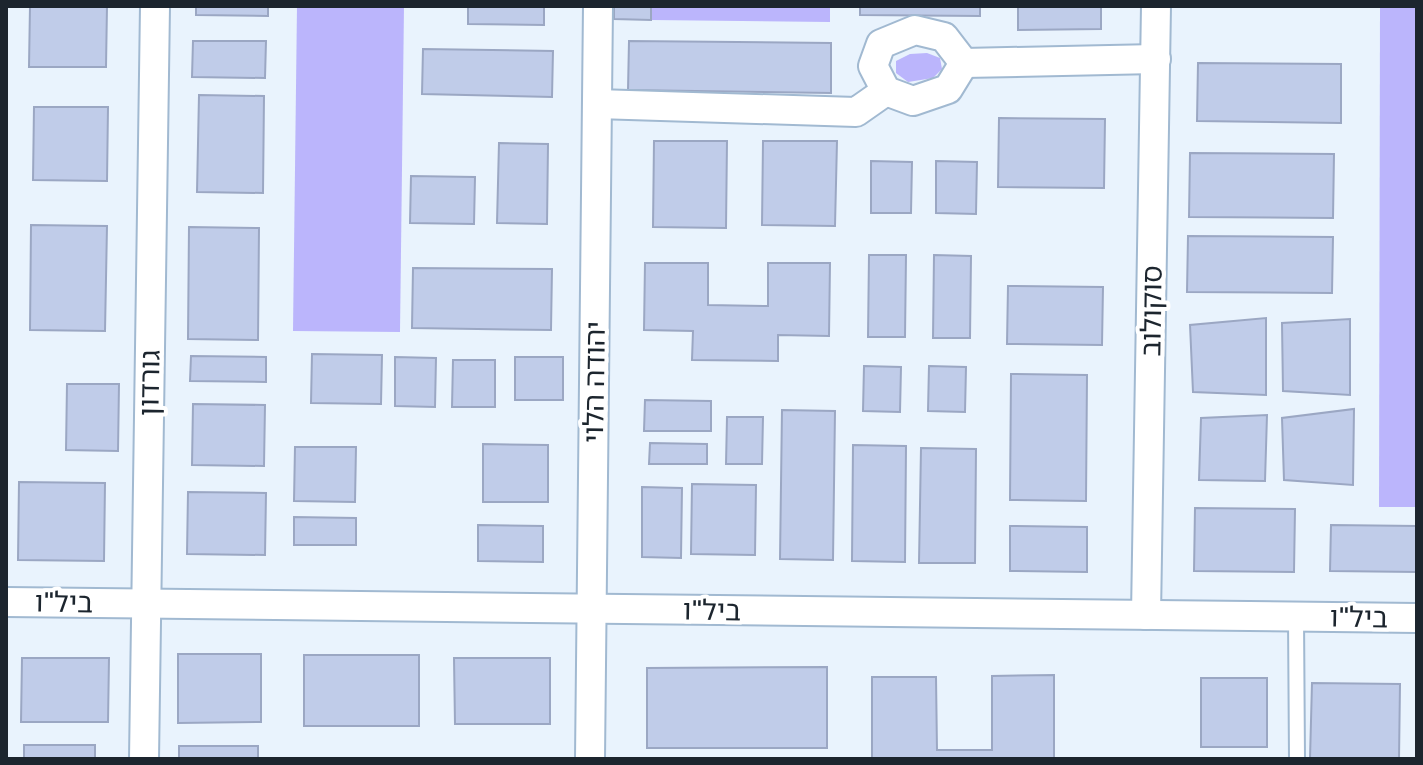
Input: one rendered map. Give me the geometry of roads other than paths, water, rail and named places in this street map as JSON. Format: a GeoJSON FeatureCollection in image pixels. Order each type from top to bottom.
{"type":"FeatureCollection","features":[{"type":"Feature","properties":{"kind":"street","name":"גורדון"},"geometry":{"type":"LineString","coordinates":[[144,759],[155,6]]}},
{"type":"Feature","properties":{"kind":"street","name":"יהודה הלוי"},"geometry":{"type":"LineString","coordinates":[[590,759],[598,6]]}},
{"type":"Feature","properties":{"kind":"street","name":"סוקולוב"},"geometry":{"type":"LineString","coordinates":[[1146,615],[1156,6]]}},
{"type":"Feature","properties":{"kind":"street"},"geometry":{"type":"LineString","coordinates":[[915,30],[944,37],[964,63],[948,89],[913,101],[886,91],[873,66],[881,44],[915,30]]}},
{"type":"Feature","properties":{"kind":"street"},"geometry":{"type":"LineString","coordinates":[[964,63],[1156,59]]}},
{"type":"Feature","properties":{"kind":"street"},"geometry":{"type":"LineString","coordinates":[[597,104],[856,112],[886,91]]}},
{"type":"Feature","properties":{"kind":"street","name":"ביל\"ו"},"geometry":{"type":"LineString","coordinates":[[6,602],[1417,618]]}},
{"type":"Feature","properties":{"kind":"lane"},"geometry":{"type":"LineString","coordinates":[[1296,617],[1297,759]]}}]}
